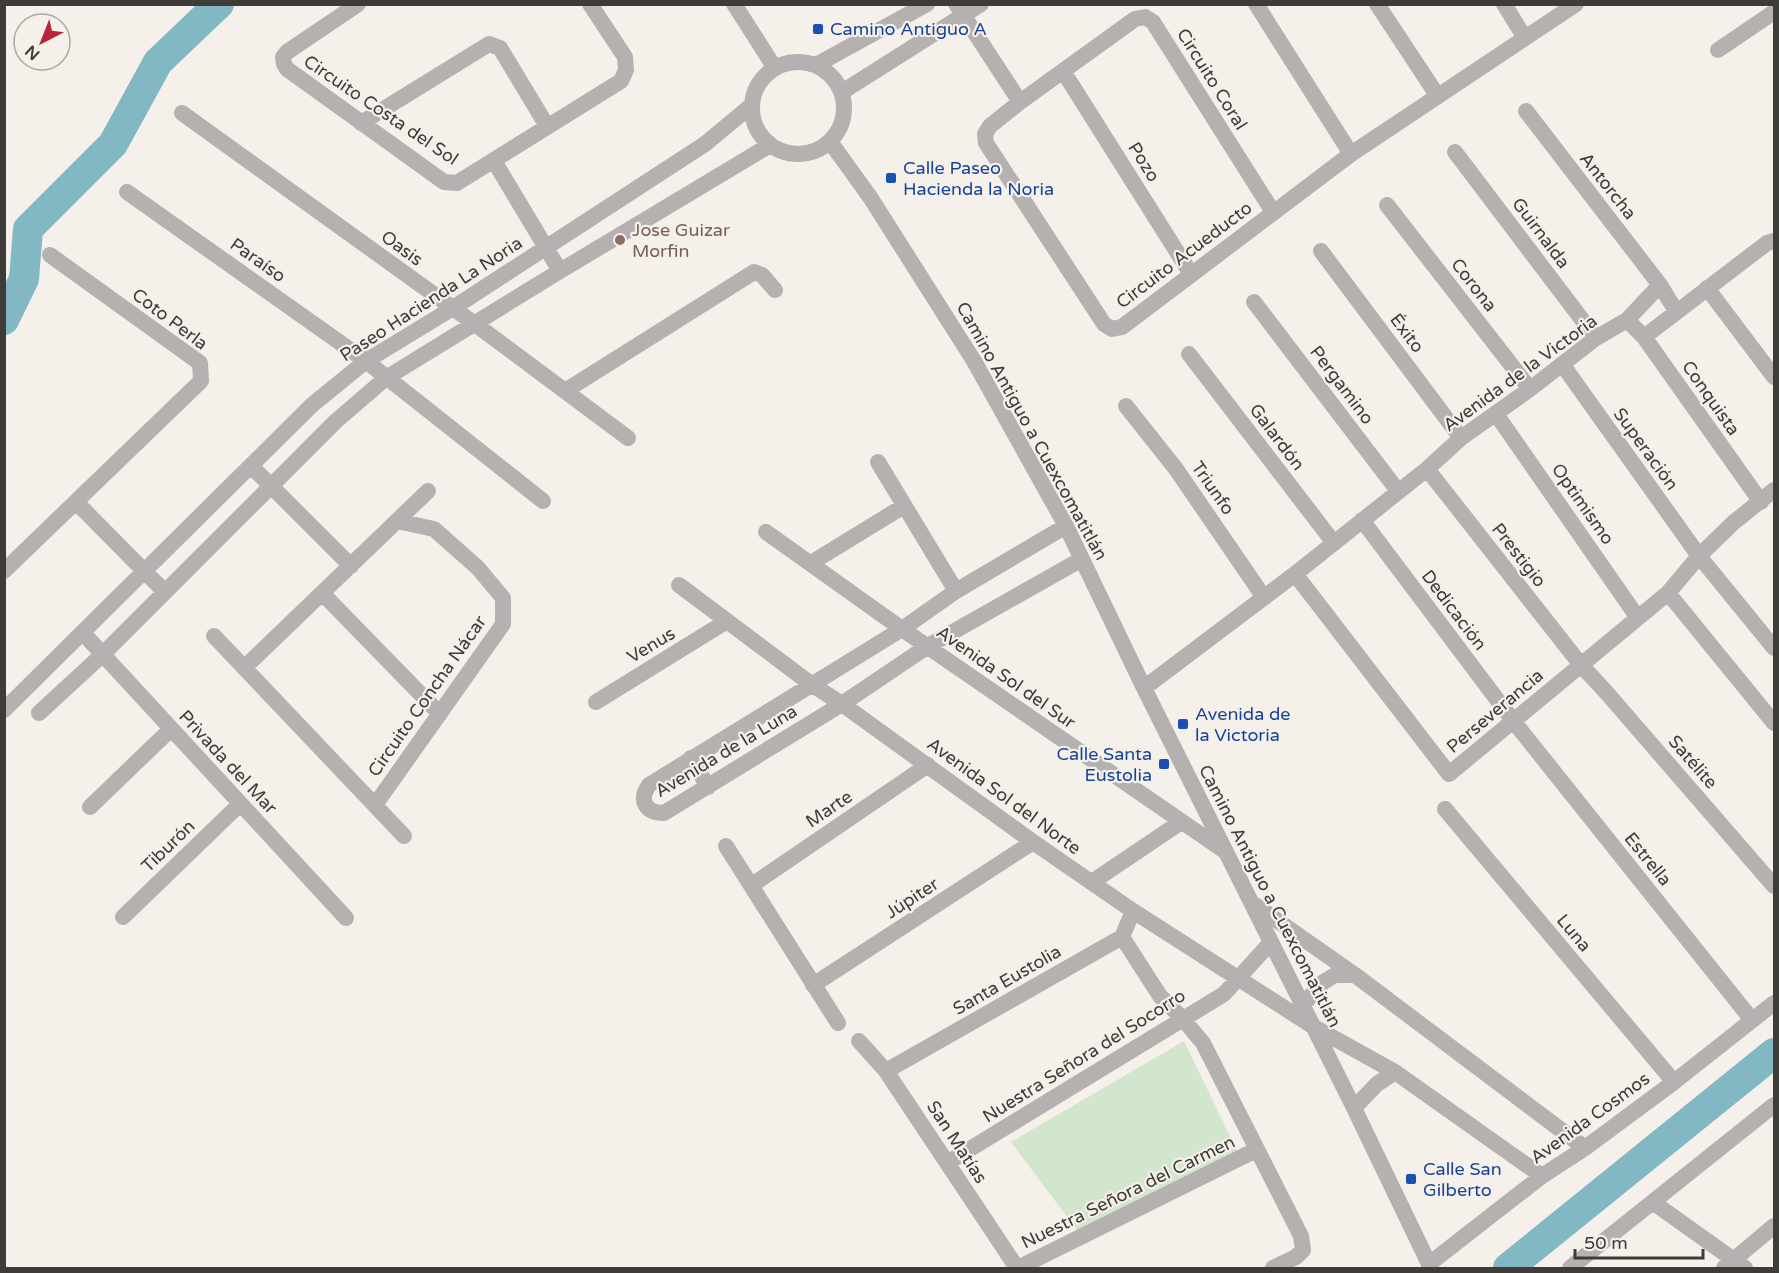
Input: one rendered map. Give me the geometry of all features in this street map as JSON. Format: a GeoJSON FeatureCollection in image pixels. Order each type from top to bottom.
{"type":"FeatureCollection","features":[{"type":"Feature","properties":{"kind":"street","name":"Circuito Costa del Sol"},"geometry":{"type":"LineString","coordinates":[[358,4],[293,47],[283,57],[287,69],[444,182],[458,183],[621,81],[626,70],[625,57],[590,4]]}},
{"type":"Feature","properties":{"kind":"street"},"geometry":{"type":"LineString","coordinates":[[734,4],[775,68]]}},
{"type":"Feature","properties":{"kind":"street"},"geometry":{"type":"LineString","coordinates":[[816,65],[927,4]]}},
{"type":"Feature","properties":{"kind":"street"},"geometry":{"type":"LineString","coordinates":[[842,92],[960,10],[981,4]]}},
{"type":"Feature","properties":{"kind":"street"},"geometry":{"type":"LineString","coordinates":[[1256,4],[1351,154]]}},
{"type":"Feature","properties":{"kind":"street"},"geometry":{"type":"LineString","coordinates":[[1377,4],[1437,95]]}},
{"type":"Feature","properties":{"kind":"street"},"geometry":{"type":"LineString","coordinates":[[1504,4],[1525,38]]}},
{"type":"Feature","properties":{"kind":"street","name":"Circuito Acueducto"},"geometry":{"type":"LineString","coordinates":[[985,134],[986,143],[1097,314],[1112,330],[1122,327],[1351,154],[1576,4]]}},
{"type":"Feature","properties":{"kind":"street"},"geometry":{"type":"LineString","coordinates":[[960,10],[1020,102]]}},
{"type":"Feature","properties":{"kind":"street"},"geometry":{"type":"LineString","coordinates":[[1718,51],[1774,12]]}},
{"type":"Feature","properties":{"kind":"street","name":"Circuito Coral"},"geometry":{"type":"LineString","coordinates":[[985,134],[990,126],[1020,102],[1135,19],[1145,17],[1153,22],[1273,212]]}},
{"type":"Feature","properties":{"kind":"street"},"geometry":{"type":"LineString","coordinates":[[361,123],[489,44],[500,48],[547,126]]}},
{"type":"Feature","properties":{"kind":"street"},"geometry":{"type":"LineString","coordinates":[[802,62],[816,65],[831,76],[842,92],[845,110],[841,128],[831,143],[817,152],[801,155],[784,153],[770,145],[759,134],[753,120],[752,105],[759,83],[775,68],[788,63],[802,62]]}},
{"type":"Feature","properties":{"kind":"street","name":"Pozo"},"geometry":{"type":"LineString","coordinates":[[1063,71],[1191,274]]}},
{"type":"Feature","properties":{"kind":"street","name":"Paseo Hacienda La Noria"},"geometry":{"type":"LineString","coordinates":[[4,710],[312,405],[366,361],[453,308],[705,144],[752,105]]}},
{"type":"Feature","properties":{"kind":"street","name":"Antorcha"},"geometry":{"type":"LineString","coordinates":[[1526,111],[1660,285],[1676,311]]}},
{"type":"Feature","properties":{"kind":"street","name":"Oasis"},"geometry":{"type":"LineString","coordinates":[[182,113],[475,324],[628,438]]}},
{"type":"Feature","properties":{"kind":"street","name":"Camino Antiguo a Cuexcomatitlán"},"geometry":{"type":"LineString","coordinates":[[831,143],[870,196],[974,361],[1066,526],[1144,688],[1354,1108],[1430,1267]]}},
{"type":"Feature","properties":{"kind":"street"},"geometry":{"type":"LineString","coordinates":[[39,713],[102,655],[336,421],[386,378],[770,145]]}},
{"type":"Feature","properties":{"kind":"street","name":"Guirnalda"},"geometry":{"type":"LineString","coordinates":[[1455,152],[1596,338]]}},
{"type":"Feature","properties":{"kind":"street"},"geometry":{"type":"LineString","coordinates":[[494,161],[560,271]]}},
{"type":"Feature","properties":{"kind":"street","name":"Paraíso"},"geometry":{"type":"LineString","coordinates":[[127,192],[366,361],[386,378]]}},
{"type":"Feature","properties":{"kind":"street","name":"Corona"},"geometry":{"type":"LineString","coordinates":[[1388,205],[1530,389]]}},
{"type":"Feature","properties":{"kind":"street"},"geometry":{"type":"LineString","coordinates":[[1644,337],[1767,243],[1774,241]]}},
{"type":"Feature","properties":{"kind":"street","name":"Éxito"},"geometry":{"type":"LineString","coordinates":[[1322,251],[1461,438]]}},
{"type":"Feature","properties":{"kind":"street","name":"Coto Perla"},"geometry":{"type":"LineString","coordinates":[[4,571],[201,381],[200,363],[50,255]]}},
{"type":"Feature","properties":{"kind":"street"},"geometry":{"type":"LineString","coordinates":[[565,391],[754,272],[762,275],[775,290]]}},
{"type":"Feature","properties":{"kind":"street","name":"Avenida de la Victoria"},"geometry":{"type":"LineString","coordinates":[[1144,688],[1295,574],[1461,438],[1596,338],[1627,320],[1660,285]]}},
{"type":"Feature","properties":{"kind":"street"},"geometry":{"type":"LineString","coordinates":[[1707,288],[1774,377]]}},
{"type":"Feature","properties":{"kind":"street","name":"Pergamino"},"geometry":{"type":"LineString","coordinates":[[1254,302],[1398,491]]}},
{"type":"Feature","properties":{"kind":"street","name":"Conquista"},"geometry":{"type":"LineString","coordinates":[[1627,320],[1644,337],[1761,502]]}},
{"type":"Feature","properties":{"kind":"street","name":"Galardón"},"geometry":{"type":"LineString","coordinates":[[1189,354],[1334,543]]}},
{"type":"Feature","properties":{"kind":"street","name":"Superación"},"geometry":{"type":"LineString","coordinates":[[1562,364],[1699,556],[1774,648]]}},
{"type":"Feature","properties":{"kind":"street"},"geometry":{"type":"LineString","coordinates":[[386,378],[543,501]]}},
{"type":"Feature","properties":{"kind":"street","name":"Triunfo"},"geometry":{"type":"LineString","coordinates":[[1126,406],[1176,469],[1263,596]]}},
{"type":"Feature","properties":{"kind":"street","name":"Optimismo"},"geometry":{"type":"LineString","coordinates":[[1496,414],[1638,618]]}},
{"type":"Feature","properties":{"kind":"street"},"geometry":{"type":"LineString","coordinates":[[878,462],[956,591]]}},
{"type":"Feature","properties":{"kind":"street"},"geometry":{"type":"LineString","coordinates":[[251,466],[351,566]]}},
{"type":"Feature","properties":{"kind":"street","name":"Prestigio"},"geometry":{"type":"LineString","coordinates":[[1427,468],[1581,665]]}},
{"type":"Feature","properties":{"kind":"street","name":"Perseverancia"},"geometry":{"type":"LineString","coordinates":[[1295,574],[1449,774],[1668,593],[1699,556],[1732,523],[1774,490]]}},
{"type":"Feature","properties":{"kind":"street"},"geometry":{"type":"LineString","coordinates":[[244,668],[428,491]]}},
{"type":"Feature","properties":{"kind":"street"},"geometry":{"type":"LineString","coordinates":[[76,502],[165,592]]}},
{"type":"Feature","properties":{"kind":"street"},"geometry":{"type":"LineString","coordinates":[[811,563],[904,506]]}},
{"type":"Feature","properties":{"kind":"street","name":"Dedicación"},"geometry":{"type":"LineString","coordinates":[[1362,520],[1514,722]]}},
{"type":"Feature","properties":{"kind":"street","name":"Circuito Concha Nácar"},"geometry":{"type":"LineString","coordinates":[[375,805],[503,624],[503,598],[478,568],[434,529],[397,521]]}},
{"type":"Feature","properties":{"kind":"street","name":"Avenida de la Luna"},"geometry":{"type":"LineString","coordinates":[[1066,526],[956,591],[902,629],[649,785],[643,793],[647,808],[655,813],[664,813],[842,704],[928,646],[1082,559]]}},
{"type":"Feature","properties":{"kind":"street","name":"Avenida Sol del Sur"},"geometry":{"type":"LineString","coordinates":[[766,532],[902,629],[1226,852]]}},
{"type":"Feature","properties":{"kind":"street","name":"Avenida Sol del Norte"},"geometry":{"type":"LineString","coordinates":[[679,585],[811,684],[928,765],[1033,842],[1133,910],[1314,1027],[1395,1072],[1542,1176]]}},
{"type":"Feature","properties":{"kind":"street"},"geometry":{"type":"LineString","coordinates":[[322,593],[440,714]]}},
{"type":"Feature","properties":{"kind":"street"},"geometry":{"type":"LineString","coordinates":[[1668,593],[1774,723]]}},
{"type":"Feature","properties":{"kind":"street","name":"Venus"},"geometry":{"type":"LineString","coordinates":[[596,702],[727,621]]}},
{"type":"Feature","properties":{"kind":"street","name":"Privada del Mar"},"geometry":{"type":"LineString","coordinates":[[83,633],[346,918]]}},
{"type":"Feature","properties":{"kind":"street","name":"Circuito Concha Nácar"},"geometry":{"type":"LineString","coordinates":[[214,636],[404,836]]}},
{"type":"Feature","properties":{"kind":"street","name":"Satélite"},"geometry":{"type":"LineString","coordinates":[[1581,665],[1774,886]]}},
{"type":"Feature","properties":{"kind":"street","name":"Estrella"},"geometry":{"type":"LineString","coordinates":[[1514,722],[1752,1020]]}},
{"type":"Feature","properties":{"kind":"street"},"geometry":{"type":"LineString","coordinates":[[90,807],[171,729]]}},
{"type":"Feature","properties":{"kind":"street"},"geometry":{"type":"LineString","coordinates":[[691,758],[708,787]]}},
{"type":"Feature","properties":{"kind":"street","name":"Marte"},"geometry":{"type":"LineString","coordinates":[[752,885],[928,765]]}},
{"type":"Feature","properties":{"kind":"street","name":"Tiburón"},"geometry":{"type":"LineString","coordinates":[[123,917],[240,804]]}},
{"type":"Feature","properties":{"kind":"street","name":"Luna"},"geometry":{"type":"LineString","coordinates":[[1445,809],[1674,1082]]}},
{"type":"Feature","properties":{"kind":"street"},"geometry":{"type":"LineString","coordinates":[[1092,882],[1181,822]]}},
{"type":"Feature","properties":{"kind":"street","name":"Júpiter"},"geometry":{"type":"LineString","coordinates":[[813,986],[1033,842]]}},
{"type":"Feature","properties":{"kind":"street"},"geometry":{"type":"LineString","coordinates":[[726,846],[838,1023]]}},
{"type":"Feature","properties":{"kind":"street"},"geometry":{"type":"LineString","coordinates":[[1253,903],[1355,975],[1585,1148]]}},
{"type":"Feature","properties":{"kind":"street"},"geometry":{"type":"LineString","coordinates":[[1133,910],[1122,937],[1160,996],[1183,1018],[1203,1043],[1301,1236],[1303,1250],[1296,1257],[1273,1269]]}},
{"type":"Feature","properties":{"kind":"street","name":"Santa Eustolia"},"geometry":{"type":"LineString","coordinates":[[886,1071],[1122,937]]}},
{"type":"Feature","properties":{"kind":"street","name":"Nuestra Señora del Socorro"},"geometry":{"type":"LineString","coordinates":[[947,1163],[1224,994],[1271,942]]}},
{"type":"Feature","properties":{"kind":"street"},"geometry":{"type":"LineString","coordinates":[[1303,1005],[1322,983],[1335,975],[1355,975]]}},
{"type":"Feature","properties":{"kind":"street","name":"Avenida Cosmos"},"geometry":{"type":"LineString","coordinates":[[1430,1267],[1542,1176],[1585,1148],[1674,1082],[1774,1003]]}},
{"type":"Feature","properties":{"kind":"street","name":"San Matías"},"geometry":{"type":"LineString","coordinates":[[859,1041],[886,1071],[1017,1269]]}},
{"type":"Feature","properties":{"kind":"street"},"geometry":{"type":"LineString","coordinates":[[1354,1108],[1377,1084],[1395,1072]]}},
{"type":"Feature","properties":{"kind":"street"},"geometry":{"type":"LineString","coordinates":[[1570,1269],[1774,1105]]}},
{"type":"Feature","properties":{"kind":"street","name":"Nuestra Señora del Carmen"},"geometry":{"type":"LineString","coordinates":[[1017,1269],[1256,1150]]}},
{"type":"Feature","properties":{"kind":"street"},"geometry":{"type":"LineString","coordinates":[[1654,1203],[1734,1266],[1774,1226]]}},
{"type":"Feature","properties":{"kind":"green space"},"geometry":{"type":"Polygon","coordinates":[[[1184,1041],[1240,1157],[1077,1230],[1011,1142],[1184,1041]]]}},
{"type":"Feature","properties":{"kind":"waterway"},"geometry":{"type":"LineString","coordinates":[[4,320],[24,279],[28,229],[113,144],[158,62],[219,4]]}},
{"type":"Feature","properties":{"kind":"waterway"},"geometry":{"type":"LineString","coordinates":[[1508,1268],[1774,1053]]}},
{"type":"Feature","properties":{"kind":"place","name":"Camino Antiguo A"},"geometry":{"type":"Point","coordinates":[818,29]}},
{"type":"Feature","properties":{"kind":"place","name":"Calle Paseo Hacienda la Noria"},"geometry":{"type":"Point","coordinates":[891,178]}},
{"type":"Feature","properties":{"kind":"place","name":"Jose Guizar Morfin"},"geometry":{"type":"Point","coordinates":[620,240]}},
{"type":"Feature","properties":{"kind":"place","name":"Avenida de la Victoria"},"geometry":{"type":"Point","coordinates":[1183,724]}},
{"type":"Feature","properties":{"kind":"place","name":"Calle Santa Eustolia"},"geometry":{"type":"Point","coordinates":[1164,764]}},
{"type":"Feature","properties":{"kind":"place","name":"Calle San Gilberto"},"geometry":{"type":"Point","coordinates":[1411,1179]}}]}
